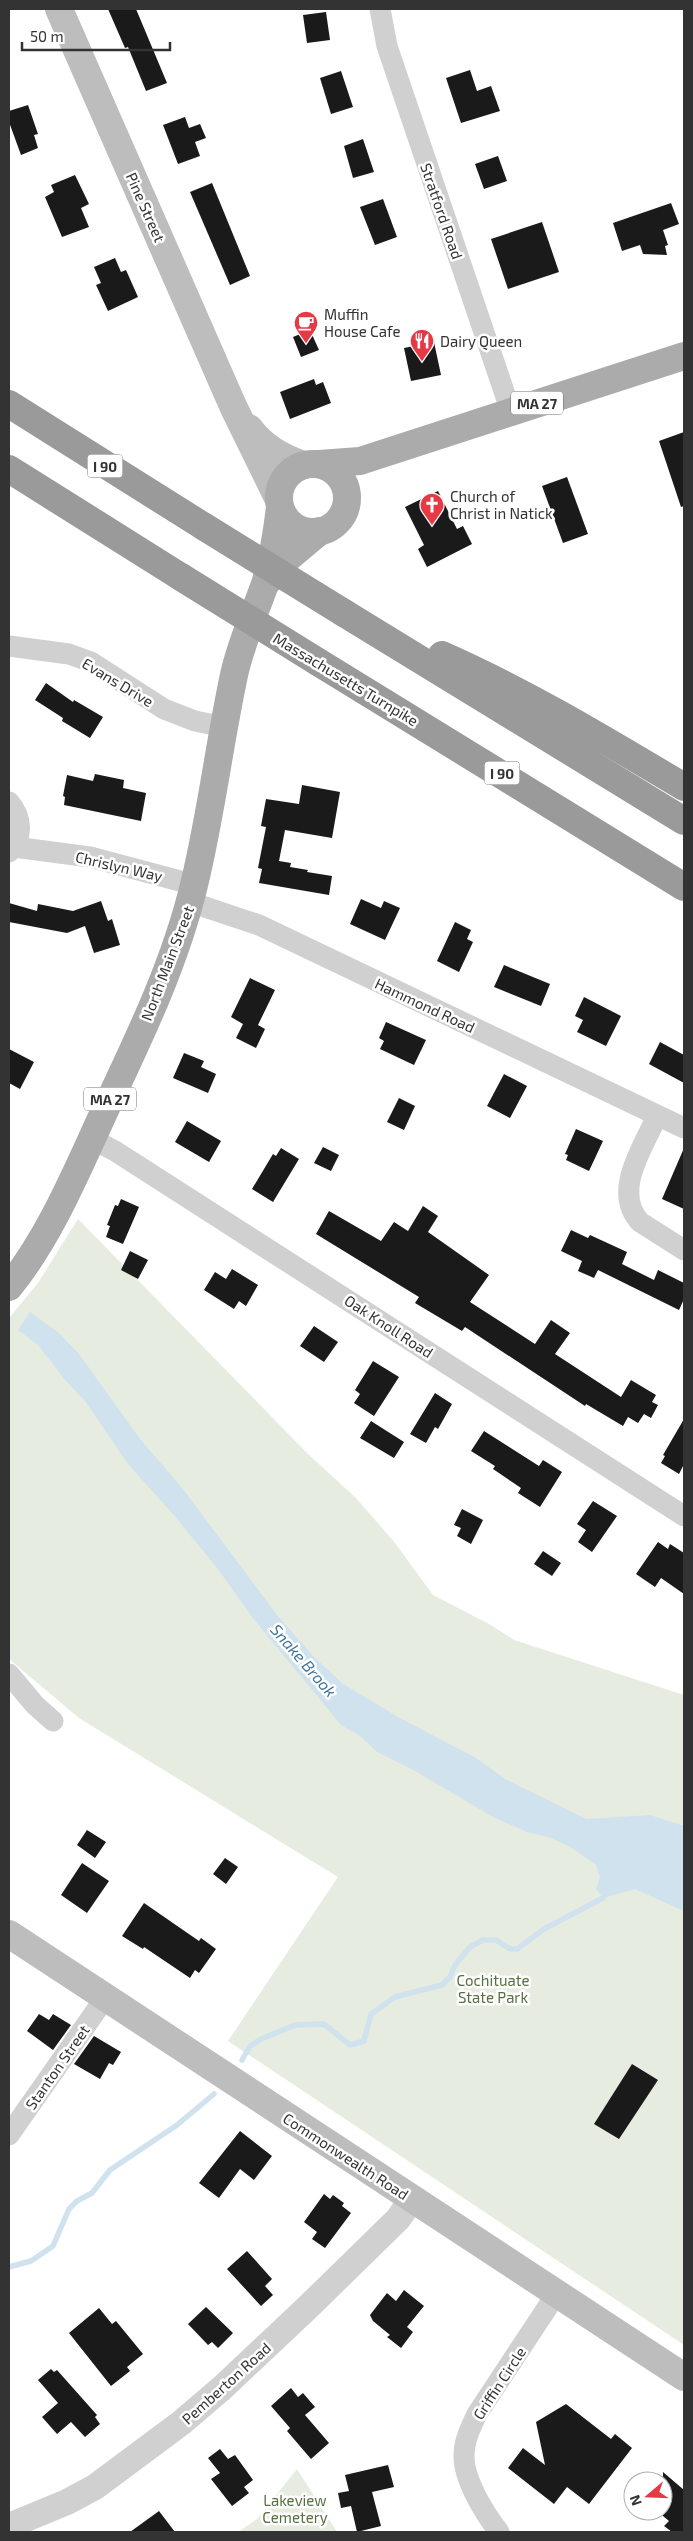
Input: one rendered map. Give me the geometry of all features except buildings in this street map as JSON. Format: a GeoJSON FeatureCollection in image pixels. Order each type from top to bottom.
{"type":"FeatureCollection","features":[{"type":"Feature","properties":{"kind":"highway","name":"I 90"},"geometry":{"type":"LineString","coordinates":[[9,404],[203,526],[684,822]]}},
{"type":"Feature","properties":{"kind":"highway","name":"Massachusetts Turnpike"},"geometry":{"type":"LineString","coordinates":[[9,469],[684,887]]}},
{"type":"Feature","properties":{"kind":"highway"},"geometry":{"type":"LineString","coordinates":[[344,613],[470,668],[523,694],[584,727],[684,787]]}},
{"type":"Feature","properties":{"kind":"main road","name":"Pine Street"},"geometry":{"type":"LineString","coordinates":[[59,9],[233,406],[279,503]]}},
{"type":"Feature","properties":{"kind":"main road","name":"MA 27"},"geometry":{"type":"LineString","coordinates":[[311,464],[360,461],[684,356]]}},
{"type":"Feature","properties":{"kind":"main road","name":"Pine Street"},"geometry":{"type":"LineString","coordinates":[[233,406],[261,441],[283,456],[311,464]]}},
{"type":"Feature","properties":{"kind":"main road","name":"MA 27"},"geometry":{"type":"LineString","coordinates":[[346,508],[364,478],[391,452]]}},
{"type":"Feature","properties":{"kind":"main road"},"geometry":{"type":"LineString","coordinates":[[311,464],[336,472],[346,489],[346,508],[335,525],[320,531],[307,532],[298,529],[283,516],[279,503],[280,487],[285,478],[291,471],[311,464]]}},
{"type":"Feature","properties":{"kind":"main road","name":"North Main Street"},"geometry":{"type":"LineString","coordinates":[[9,1286],[51,1220],[92,1139],[169,965],[192,893],[243,639],[264,585],[276,541],[279,503]]}},
{"type":"Feature","properties":{"kind":"main road","name":"North Main Street"},"geometry":{"type":"LineString","coordinates":[[264,585],[289,557],[320,531]]}},
{"type":"Feature","properties":{"kind":"main road","name":"Commonwealth Road"},"geometry":{"type":"LineString","coordinates":[[9,1934],[684,2377]]}},
{"type":"Feature","properties":{"kind":"street","name":"Stratford Road"},"geometry":{"type":"LineString","coordinates":[[380,9],[387,46],[511,412]]}},
{"type":"Feature","properties":{"kind":"street","name":"Evans Drive"},"geometry":{"type":"LineString","coordinates":[[9,646],[48,650],[91,662],[164,709],[195,721],[224,727]]}},
{"type":"Feature","properties":{"kind":"street","name":"Chrislyn Way"},"geometry":{"type":"LineString","coordinates":[[9,802],[15,810],[20,823],[19,837],[11,850],[90,857],[192,893]]}},
{"type":"Feature","properties":{"kind":"street","name":"Hammond Road"},"geometry":{"type":"LineString","coordinates":[[192,893],[684,1128]]}},
{"type":"Feature","properties":{"kind":"street"},"geometry":{"type":"LineString","coordinates":[[657,1116],[628,1182],[628,1200],[634,1216],[640,1222],[684,1250]]}},
{"type":"Feature","properties":{"kind":"street","name":"Oak Knoll Road"},"geometry":{"type":"LineString","coordinates":[[92,1139],[127,1158],[684,1516]]}},
{"type":"Feature","properties":{"kind":"street"},"geometry":{"type":"LineString","coordinates":[[9,1674],[34,1704],[53,1721]]}},
{"type":"Feature","properties":{"kind":"street","name":"Stanton Street"},"geometry":{"type":"LineString","coordinates":[[9,2135],[105,1998]]}},
{"type":"Feature","properties":{"kind":"street","name":"Pemberton Road"},"geometry":{"type":"LineString","coordinates":[[9,2526],[82,2495],[134,2460],[181,2423],[222,2388],[398,2220],[412,2199]]}},
{"type":"Feature","properties":{"kind":"street","name":"Griffin Circle"},"geometry":{"type":"LineString","coordinates":[[499,2532],[482,2509],[471,2483],[464,2456],[468,2433],[477,2414],[557,2293]]}},
{"type":"Feature","properties":{"kind":"green space","name":"Cochituate State Park"},"geometry":{"type":"Polygon","coordinates":[[[78,1219],[308,1454],[356,1498],[395,1543],[433,1595],[491,1625],[514,1640],[684,1695],[684,2345],[228,2041],[338,1877],[79,1718],[9,1659],[9,1318],[38,1283],[78,1219]]]}},
{"type":"Feature","properties":{"kind":"green space","name":"Lakeview Cemetery"},"geometry":{"type":"Polygon","coordinates":[[[297,2469],[337,2532],[238,2532],[257,2519],[297,2469]]]}},
{"type":"Feature","properties":{"kind":"water","name":"Snake Brook"},"geometry":{"type":"Polygon","coordinates":[[[30,1312],[59,1333],[79,1354],[140,1439],[183,1489],[277,1615],[313,1656],[343,1684],[398,1717],[476,1758],[505,1779],[586,1819],[650,1815],[684,1826],[684,1911],[635,1889],[603,1898],[596,1889],[600,1877],[596,1865],[569,1846],[548,1837],[527,1832],[493,1817],[415,1771],[377,1752],[360,1736],[341,1725],[252,1617],[218,1569],[172,1513],[128,1464],[85,1401],[66,1381],[38,1345],[18,1330],[30,1312]]]}},
{"type":"Feature","properties":{"kind":"waterway"},"geometry":{"type":"LineString","coordinates":[[242,2060],[250,2046],[261,2039],[295,2025],[324,2024],[350,2045],[364,2041],[371,2014],[395,1997],[442,1985],[450,1977],[455,1965],[470,1947],[483,1940],[496,1940],[510,1949],[517,1949],[544,1929],[603,1898]]}},
{"type":"Feature","properties":{"kind":"waterway"},"geometry":{"type":"LineString","coordinates":[[9,2267],[31,2261],[53,2246],[69,2209],[77,2201],[92,2193],[110,2170],[177,2125],[214,2094]]}},
{"type":"Feature","properties":{"kind":"place","name":"Muffin House Cafe"},"geometry":{"type":"Point","coordinates":[306,344]}},
{"type":"Feature","properties":{"kind":"place","name":"Dairy Queen"},"geometry":{"type":"Point","coordinates":[422,362]}},
{"type":"Feature","properties":{"kind":"place","name":"Church of Christ in Natick"},"geometry":{"type":"Point","coordinates":[432,526]}}]}
